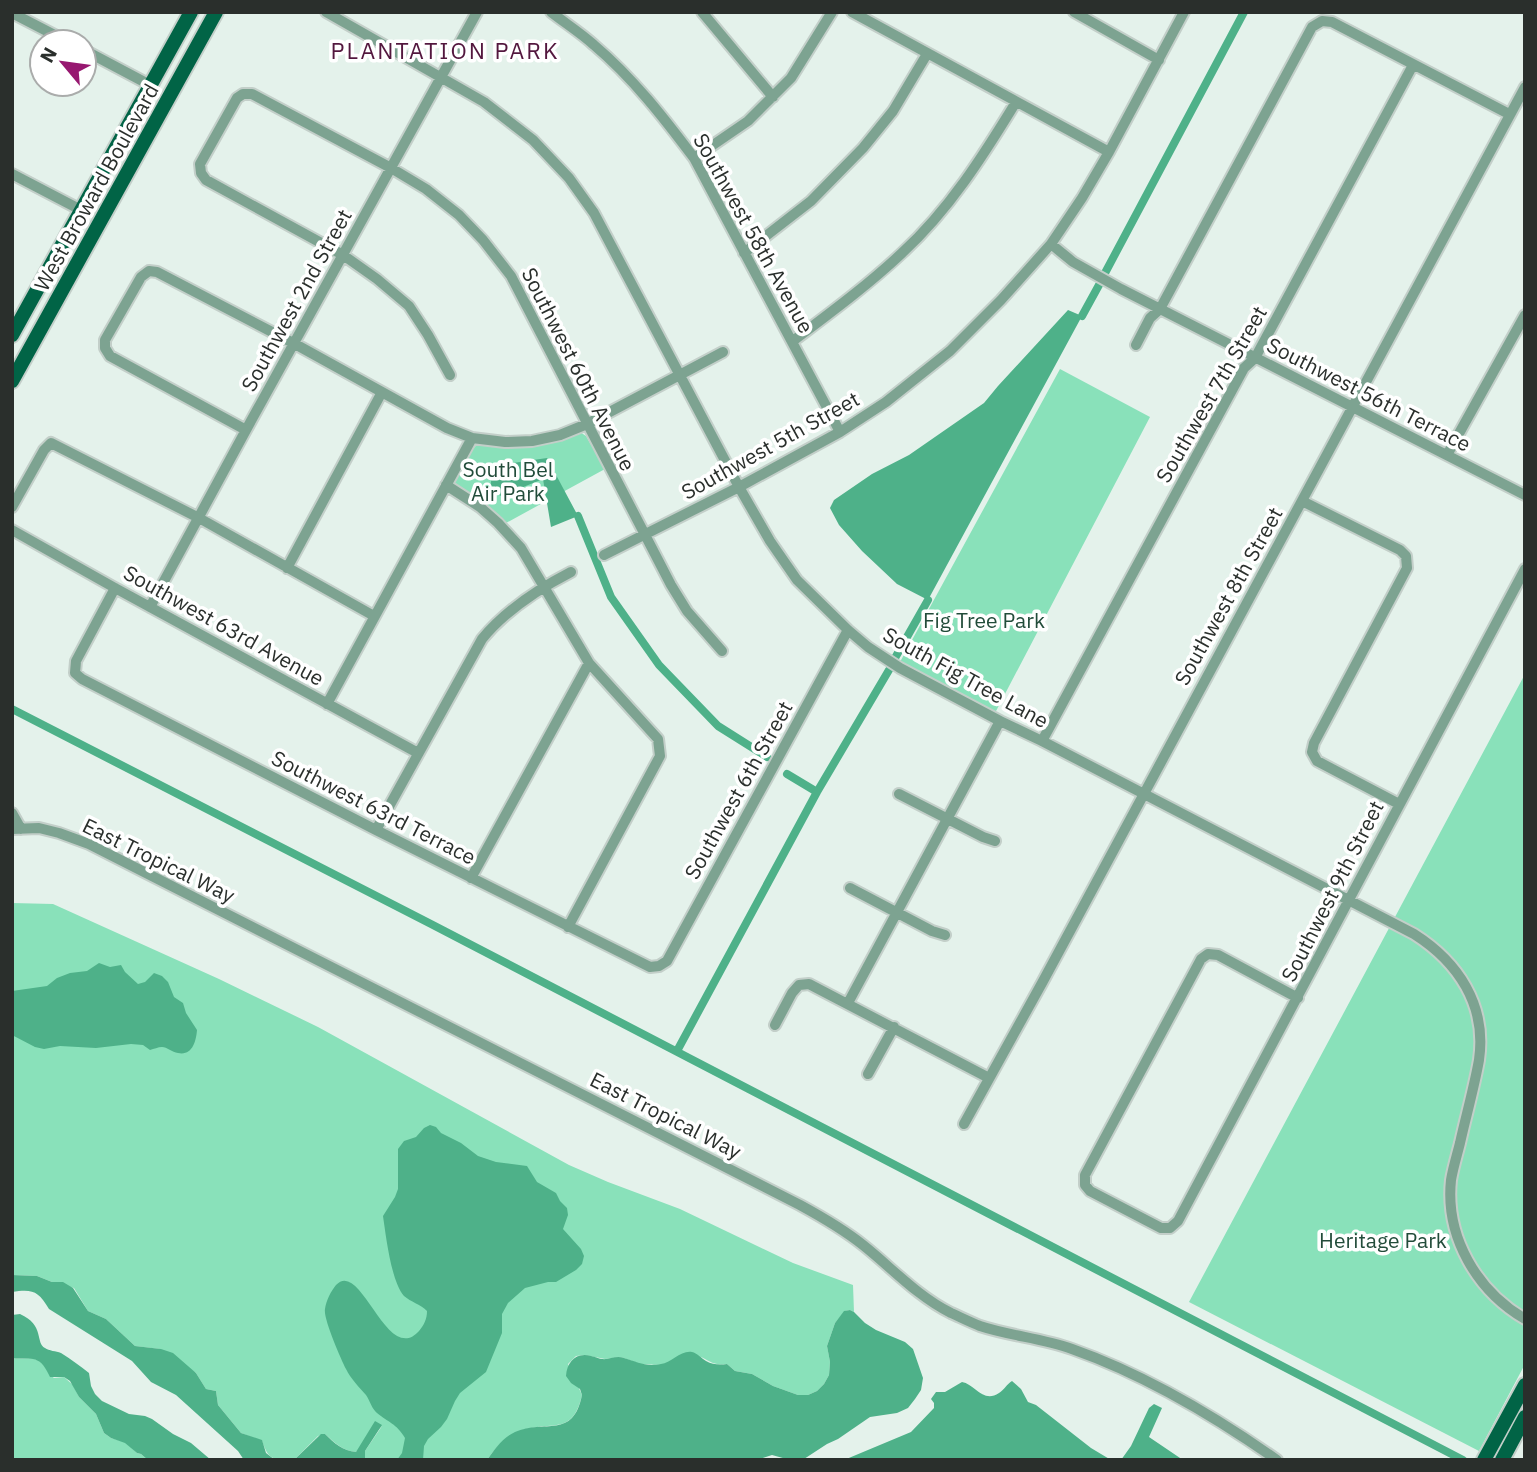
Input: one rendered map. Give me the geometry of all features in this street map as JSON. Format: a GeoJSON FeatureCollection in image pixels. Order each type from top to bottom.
{"type":"FeatureCollection","features":[{"type":"Feature","properties":{"kind":"main road","name":"West Broward Boulevard"},"geometry":{"type":"LineString","coordinates":[[12,335],[191,12]]}},
{"type":"Feature","properties":{"kind":"main road","name":"West Broward Boulevard"},"geometry":{"type":"LineString","coordinates":[[12,381],[216,12]]}},
{"type":"Feature","properties":{"kind":"main road"},"geometry":{"type":"LineString","coordinates":[[81,210],[85,223],[85,250]]}},
{"type":"Feature","properties":{"kind":"main road"},"geometry":{"type":"LineString","coordinates":[[1486,1457],[1525,1385]]}},
{"type":"Feature","properties":{"kind":"main road"},"geometry":{"type":"LineString","coordinates":[[1502,1460],[1525,1417]]}},
{"type":"Feature","properties":{"kind":"street","name":"South Fig Tree Lane"},"geometry":{"type":"LineString","coordinates":[[326,12],[484,102],[533,141],[569,178],[594,213],[770,541],[797,580],[848,630],[900,668],[1415,934],[1450,962],[1464,981],[1479,1026],[1479,1057],[1451,1181],[1451,1214],[1459,1241],[1478,1279],[1496,1299],[1525,1319]]}},
{"type":"Feature","properties":{"kind":"street","name":"Southwest 2nd Street"},"geometry":{"type":"LineString","coordinates":[[150,607],[477,12]]}},
{"type":"Feature","properties":{"kind":"street","name":"Southwest 58th Avenue"},"geometry":{"type":"LineString","coordinates":[[551,12],[594,45],[628,77],[664,117],[694,158],[840,432]]}},
{"type":"Feature","properties":{"kind":"street"},"geometry":{"type":"LineString","coordinates":[[702,12],[714,17],[773,97]]}},
{"type":"Feature","properties":{"kind":"street"},"geometry":{"type":"LineString","coordinates":[[694,158],[738,129],[791,78],[832,12]]}},
{"type":"Feature","properties":{"kind":"street"},"geometry":{"type":"LineString","coordinates":[[852,12],[1109,152]]}},
{"type":"Feature","properties":{"kind":"street"},"geometry":{"type":"LineString","coordinates":[[1074,12],[1159,60]]}},
{"type":"Feature","properties":{"kind":"street","name":"Southwest 5th Street"},"geometry":{"type":"LineString","coordinates":[[604,555],[840,432],[886,402],[950,351],[1051,244],[1109,152],[1184,12]]}},
{"type":"Feature","properties":{"kind":"street"},"geometry":{"type":"LineString","coordinates":[[12,13],[41,28]]}},
{"type":"Feature","properties":{"kind":"street"},"geometry":{"type":"LineString","coordinates":[[1136,345],[1150,318],[1160,309],[1312,27],[1322,21],[1332,22],[1509,114]]}},
{"type":"Feature","properties":{"kind":"street"},"geometry":{"type":"LineString","coordinates":[[744,253],[811,201],[863,148],[893,111],[927,54]]}},
{"type":"Feature","properties":{"kind":"street"},"geometry":{"type":"LineString","coordinates":[[98,57],[150,85]]}},
{"type":"Feature","properties":{"kind":"street","name":"Southwest 7th Street"},"geometry":{"type":"LineString","coordinates":[[1041,741],[1244,368],[1255,358],[1413,65]]}},
{"type":"Feature","properties":{"kind":"street","name":"Southwest 8th Street"},"geometry":{"type":"LineString","coordinates":[[964,1124],[1525,87]]}},
{"type":"Feature","properties":{"kind":"street","name":"Southwest 60th Avenue"},"geometry":{"type":"LineString","coordinates":[[343,255],[206,180],[201,173],[200,164],[237,98],[243,94],[252,94],[426,189],[459,215],[483,240],[511,276],[671,586],[687,611],[722,651]]}},
{"type":"Feature","properties":{"kind":"street"},"geometry":{"type":"LineString","coordinates":[[793,341],[855,295],[904,251],[946,205],[982,158],[1016,102]]}},
{"type":"Feature","properties":{"kind":"street"},"geometry":{"type":"LineString","coordinates":[[12,174],[81,210]]}},
{"type":"Feature","properties":{"kind":"street","name":"Southwest 56th Terrace"},"geometry":{"type":"LineString","coordinates":[[1051,244],[1073,262],[1160,309],[1525,495]]}},
{"type":"Feature","properties":{"kind":"street"},"geometry":{"type":"LineString","coordinates":[[343,255],[409,306],[450,375]]}},
{"type":"Feature","properties":{"kind":"street"},"geometry":{"type":"LineString","coordinates":[[246,430],[110,356],[105,348],[105,340],[141,277],[149,271],[157,272],[447,428],[471,438],[505,442],[532,441],[560,435],[587,424],[723,352]]}},
{"type":"Feature","properties":{"kind":"street"},"geometry":{"type":"LineString","coordinates":[[1447,455],[1525,315]]}},
{"type":"Feature","properties":{"kind":"street"},"geometry":{"type":"LineString","coordinates":[[287,568],[382,392]]}},
{"type":"Feature","properties":{"kind":"street"},"geometry":{"type":"LineString","coordinates":[[327,704],[471,438]]}},
{"type":"Feature","properties":{"kind":"street"},"geometry":{"type":"LineString","coordinates":[[12,508],[44,450],[51,443],[199,518],[374,616]]}},
{"type":"Feature","properties":{"kind":"street"},"geometry":{"type":"LineString","coordinates":[[446,485],[480,507],[521,548],[589,663],[658,739],[660,756],[568,927]]}},
{"type":"Feature","properties":{"kind":"street"},"geometry":{"type":"LineString","coordinates":[[1302,501],[1400,550],[1406,556],[1407,568],[1314,743],[1312,752],[1317,761],[1399,804]]}},
{"type":"Feature","properties":{"kind":"street","name":"Southwest 63rd Avenue"},"geometry":{"type":"LineString","coordinates":[[12,530],[418,753]]}},
{"type":"Feature","properties":{"kind":"street","name":"Southwest 9th Street"},"geometry":{"type":"LineString","coordinates":[[1298,998],[1218,955],[1208,954],[1201,959],[1085,1175],[1085,1185],[1090,1191],[1161,1228],[1170,1228],[1178,1221],[1298,998],[1525,569]]}},
{"type":"Feature","properties":{"kind":"street"},"geometry":{"type":"LineString","coordinates":[[376,831],[482,639],[495,623],[544,586],[570,572]]}},
{"type":"Feature","properties":{"kind":"street","name":"Southwest 63rd Terrace"},"geometry":{"type":"LineString","coordinates":[[115,588],[76,661],[75,673],[82,679],[568,927],[650,967],[659,967]]}},
{"type":"Feature","properties":{"kind":"street","name":"Southwest 6th Street"},"geometry":{"type":"LineString","coordinates":[[659,967],[667,961],[848,630]]}},
{"type":"Feature","properties":{"kind":"street"},"geometry":{"type":"LineString","coordinates":[[471,878],[589,663]]}},
{"type":"Feature","properties":{"kind":"street"},"geometry":{"type":"LineString","coordinates":[[848,1003],[1000,721]]}},
{"type":"Feature","properties":{"kind":"street"},"geometry":{"type":"LineString","coordinates":[[899,794],[995,841]]}},
{"type":"Feature","properties":{"kind":"street","name":"East Tropical Way"},"geometry":{"type":"LineString","coordinates":[[12,813],[17,829],[39,828],[60,833],[101,851],[800,1205],[839,1227],[921,1295],[948,1311],[979,1326],[1069,1348],[1103,1360],[1190,1403],[1277,1460]]}},
{"type":"Feature","properties":{"kind":"street"},"geometry":{"type":"LineString","coordinates":[[850,888],[945,935]]}},
{"type":"Feature","properties":{"kind":"street"},"geometry":{"type":"LineString","coordinates":[[775,1026],[792,993],[799,985],[809,984],[989,1078]]}},
{"type":"Feature","properties":{"kind":"street"},"geometry":{"type":"LineString","coordinates":[[868,1074],[894,1027]]}},
{"type":"Feature","properties":{"kind":"green space","name":"Fig Tree Park"},"geometry":{"type":"Polygon","coordinates":[[[1060,369],[1150,417],[995,713],[900,662],[1060,369]]]}},
{"type":"Feature","properties":{"kind":"green space","name":"South Bel Air Park"},"geometry":{"type":"Polygon","coordinates":[[[580,432],[586,436],[605,469],[506,523],[502,523],[455,485],[462,462],[478,444],[580,432]]]}},
{"type":"Feature","properties":{"kind":"green space","name":"Heritage Park"},"geometry":{"type":"Polygon","coordinates":[[[1525,674],[1525,1364],[1479,1451],[1189,1302],[1525,674]]]}},
{"type":"Feature","properties":{"kind":"green space"},"geometry":{"type":"Polygon","coordinates":[[[12,903],[53,904],[219,979],[318,1027],[569,1165],[680,1209],[793,1263],[853,1285],[854,1312],[845,1311],[835,1323],[827,1346],[829,1375],[824,1384],[808,1395],[798,1395],[773,1386],[752,1374],[735,1371],[727,1364],[714,1363],[685,1353],[661,1365],[640,1364],[619,1357],[605,1359],[576,1356],[568,1364],[582,1395],[574,1416],[562,1424],[526,1429],[508,1437],[487,1460],[365,1460],[365,1451],[382,1426],[356,1452],[343,1448],[325,1434],[318,1436],[294,1460],[273,1458],[262,1441],[241,1433],[218,1405],[216,1391],[206,1389],[196,1373],[160,1349],[135,1346],[106,1319],[88,1311],[74,1288],[37,1276],[12,1275],[12,903]]]}},
{"type":"Feature","properties":{"kind":"green space"},"geometry":{"type":"Polygon","coordinates":[[[12,1358],[35,1359],[42,1363],[54,1378],[64,1377],[96,1414],[104,1433],[125,1442],[148,1460],[12,1460],[12,1358]]]}},
{"type":"Feature","properties":{"kind":"shaded area"},"geometry":{"type":"Polygon","coordinates":[[[1068,310],[1082,316],[928,600],[897,584],[839,525],[830,508],[834,500],[872,474],[909,455],[984,403],[1068,310]]]}},
{"type":"Feature","properties":{"kind":"shaded area"},"geometry":{"type":"Polygon","coordinates":[[[547,458],[578,516],[551,527],[543,479],[501,496],[490,490],[493,466],[547,458]]]}},
{"type":"Feature","properties":{"kind":"shaded area"},"geometry":{"type":"Polygon","coordinates":[[[99,963],[110,967],[121,965],[138,984],[145,982],[154,973],[162,976],[168,982],[174,997],[183,1003],[197,1030],[190,1050],[178,1053],[164,1047],[150,1050],[143,1045],[131,1044],[44,1049],[12,1035],[12,991],[47,986],[57,978],[87,971],[99,963]]]}},
{"type":"Feature","properties":{"kind":"shaded area"},"geometry":{"type":"Polygon","coordinates":[[[430,1125],[478,1156],[496,1162],[527,1166],[537,1182],[556,1193],[567,1208],[568,1215],[563,1229],[584,1256],[582,1264],[576,1270],[556,1282],[525,1288],[508,1303],[502,1314],[502,1333],[486,1372],[460,1393],[447,1419],[424,1446],[423,1460],[397,1460],[402,1453],[405,1438],[395,1426],[375,1411],[348,1373],[329,1329],[325,1309],[334,1287],[345,1281],[355,1286],[396,1335],[407,1338],[419,1331],[424,1324],[427,1311],[404,1296],[399,1289],[390,1258],[383,1216],[398,1189],[398,1149],[404,1141],[416,1137],[430,1125]]]}},
{"type":"Feature","properties":{"kind":"shaded area"},"geometry":{"type":"Polygon","coordinates":[[[12,1275],[37,1276],[52,1282],[63,1282],[73,1288],[88,1311],[106,1319],[135,1346],[173,1353],[196,1373],[206,1389],[216,1391],[218,1405],[241,1433],[262,1440],[266,1453],[275,1460],[244,1460],[238,1451],[176,1395],[151,1382],[132,1361],[49,1309],[42,1298],[34,1293],[12,1292],[12,1275]]]}},
{"type":"Feature","properties":{"kind":"shaded area"},"geometry":{"type":"Polygon","coordinates":[[[850,1310],[876,1330],[905,1342],[913,1349],[923,1378],[921,1390],[908,1408],[897,1413],[870,1417],[804,1459],[790,1460],[772,1455],[757,1460],[487,1460],[510,1434],[565,1423],[572,1418],[582,1395],[580,1389],[566,1376],[570,1362],[581,1355],[605,1359],[621,1357],[655,1365],[692,1352],[711,1363],[727,1364],[735,1371],[752,1374],[773,1386],[798,1395],[808,1395],[817,1391],[829,1375],[827,1346],[835,1323],[844,1311],[850,1310]]]}},
{"type":"Feature","properties":{"kind":"shaded area"},"geometry":{"type":"Polygon","coordinates":[[[20,1314],[33,1323],[42,1346],[61,1353],[89,1373],[91,1386],[102,1401],[129,1414],[152,1419],[191,1443],[211,1460],[148,1460],[125,1443],[104,1433],[96,1414],[79,1397],[70,1381],[64,1377],[50,1377],[43,1365],[36,1360],[12,1358],[12,1315],[20,1314]]]}},
{"type":"Feature","properties":{"kind":"shaded area"},"geometry":{"type":"Polygon","coordinates":[[[1012,1381],[1021,1389],[1028,1402],[1036,1405],[1091,1448],[1111,1460],[844,1460],[911,1432],[934,1408],[931,1399],[936,1392],[945,1392],[962,1382],[984,1395],[993,1396],[1012,1381]]]}},
{"type":"Feature","properties":{"kind":"shaded area"},"geometry":{"type":"Polygon","coordinates":[[[1154,1404],[1162,1408],[1149,1437],[1183,1460],[1121,1460],[1131,1446],[1149,1408],[1154,1404]]]}},
{"type":"Feature","properties":{"kind":"shaded area"},"geometry":{"type":"Polygon","coordinates":[[[375,1421],[382,1425],[365,1451],[365,1460],[294,1460],[321,1434],[325,1434],[343,1448],[356,1452],[375,1421]]]}},
{"type":"Feature","properties":{"kind":"waterway"},"geometry":{"type":"LineString","coordinates":[[1105,273],[1244,12]]}},
{"type":"Feature","properties":{"kind":"waterway"},"geometry":{"type":"LineString","coordinates":[[1082,316],[1099,285]]}},
{"type":"Feature","properties":{"kind":"waterway"},"geometry":{"type":"LineString","coordinates":[[578,516],[611,597],[659,665],[718,726],[767,757]]}},
{"type":"Feature","properties":{"kind":"waterway"},"geometry":{"type":"LineString","coordinates":[[895,658],[928,600]]}},
{"type":"Feature","properties":{"kind":"waterway"},"geometry":{"type":"LineString","coordinates":[[677,1051],[817,792],[889,670]]}},
{"type":"Feature","properties":{"kind":"waterway"},"geometry":{"type":"LineString","coordinates":[[12,709],[1463,1460]]}},
{"type":"Feature","properties":{"kind":"waterway"},"geometry":{"type":"LineString","coordinates":[[787,774],[817,792]]}},
{"type":"Feature","properties":{"kind":"district","name":"PLANTATION PARK"},"geometry":{"type":"Point","coordinates":[445,50]}}]}
